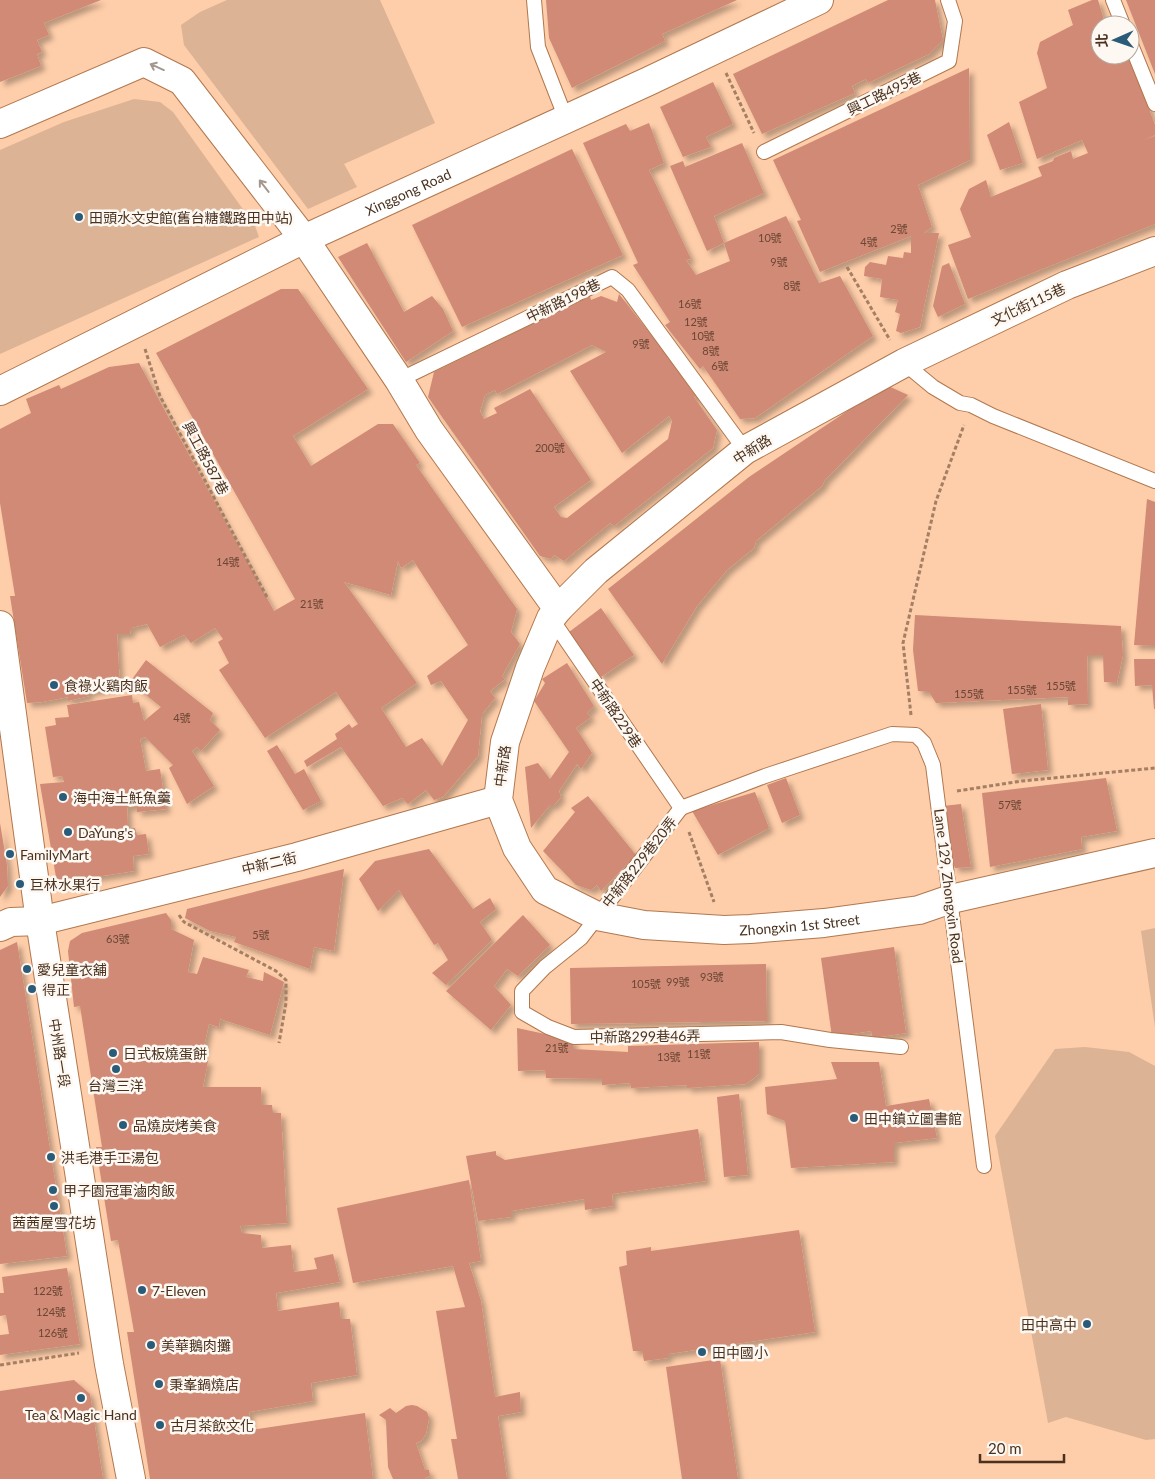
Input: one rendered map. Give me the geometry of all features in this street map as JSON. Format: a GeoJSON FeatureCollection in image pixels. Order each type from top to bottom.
{"type":"FeatureCollection","features":[{"type":"Feature","properties":{"kind":"street","name":"Xinggong Road"},"geometry":{"type":"LineString","coordinates":[[0,391],[304,239],[715,50],[819,0]]}},
{"type":"Feature","properties":{"kind":"street"},"geometry":{"type":"LineString","coordinates":[[0,124],[144,62],[182,81],[304,239],[399,380],[429,430],[554,614]]}},
{"type":"Feature","properties":{"kind":"street","name":"文化街115巷"},"geometry":{"type":"LineString","coordinates":[[904,363],[1066,285],[1155,251]]}},
{"type":"Feature","properties":{"kind":"street","name":"中新路"},"geometry":{"type":"LineString","coordinates":[[498,800],[505,742],[530,668],[554,614],[596,571],[745,450],[904,363]]}},
{"type":"Feature","properties":{"kind":"street","name":"中州路一段"},"geometry":{"type":"LineString","coordinates":[[0,625],[40,921],[106,1348],[131,1479]]}},
{"type":"Feature","properties":{"kind":"street","name":"中新二街"},"geometry":{"type":"LineString","coordinates":[[0,927],[11,922],[40,921],[297,857],[498,800]]}},
{"type":"Feature","properties":{"kind":"street","name":"Zhongxin 1st Street"},"geometry":{"type":"LineString","coordinates":[[498,800],[517,848],[545,890],[597,916],[644,925],[724,930],[824,923],[919,910],[951,899],[1155,853]]}},
{"type":"Feature","properties":{"kind":"lane"},"geometry":{"type":"LineString","coordinates":[[534,0],[538,47],[566,119]]}},
{"type":"Feature","properties":{"kind":"lane","name":"興工路495巷"},"geometry":{"type":"LineString","coordinates":[[764,152],[949,61],[955,21],[948,0]]}},
{"type":"Feature","properties":{"kind":"lane"},"geometry":{"type":"LineString","coordinates":[[1113,0],[1119,15]]}},
{"type":"Feature","properties":{"kind":"lane"},"geometry":{"type":"LineString","coordinates":[[1139,65],[1155,104]]}},
{"type":"Feature","properties":{"kind":"lane","name":"中新路198巷"},"geometry":{"type":"LineString","coordinates":[[399,380],[612,277],[628,290],[745,450]]}},
{"type":"Feature","properties":{"kind":"lane"},"geometry":{"type":"LineString","coordinates":[[904,363],[933,387],[960,403],[972,406],[1155,481]]}},
{"type":"Feature","properties":{"kind":"lane","name":"中新路229巷"},"geometry":{"type":"LineString","coordinates":[[554,614],[681,808]]}},
{"type":"Feature","properties":{"kind":"lane"},"geometry":{"type":"LineString","coordinates":[[681,808],[765,776],[892,734],[916,735],[924,743],[933,765],[937,794]]}},
{"type":"Feature","properties":{"kind":"lane","name":"Lane 129, Zhongxin Road"},"geometry":{"type":"LineString","coordinates":[[937,794],[984,1166]]}},
{"type":"Feature","properties":{"kind":"lane","name":"中新路229巷20弄"},"geometry":{"type":"LineString","coordinates":[[597,916],[681,808]]}},
{"type":"Feature","properties":{"kind":"lane","name":"中新路299巷46弄"},"geometry":{"type":"LineString","coordinates":[[597,916],[581,938],[545,967],[522,991],[522,1012],[548,1027],[574,1037],[780,1032],[830,1040],[901,1047]]}},
{"type":"Feature","properties":{"kind":"path"},"geometry":{"type":"LineString","coordinates":[[715,50],[764,152]]}},
{"type":"Feature","properties":{"kind":"path"},"geometry":{"type":"LineString","coordinates":[[847,267],[904,363]]}},
{"type":"Feature","properties":{"kind":"path","name":"興工路587巷"},"geometry":{"type":"LineString","coordinates":[[137,322],[160,396],[268,599]]}},
{"type":"Feature","properties":{"kind":"path"},"geometry":{"type":"LineString","coordinates":[[916,735],[909,709],[903,643],[936,500],[972,406]]}},
{"type":"Feature","properties":{"kind":"path","name":"Lane 129, Zhongxin Road"},"geometry":{"type":"LineString","coordinates":[[937,794],[1022,781],[1155,768]]}},
{"type":"Feature","properties":{"kind":"path"},"geometry":{"type":"LineString","coordinates":[[681,808],[724,930]]}},
{"type":"Feature","properties":{"kind":"path"},"geometry":{"type":"LineString","coordinates":[[160,891],[184,922],[276,971],[286,980],[286,1004],[279,1043]]}},
{"type":"Feature","properties":{"kind":"path"},"geometry":{"type":"LineString","coordinates":[[0,1365],[106,1348]]}},
{"type":"Feature","properties":{"kind":"shaded area"},"geometry":{"type":"Polygon","coordinates":[[[227,0],[380,0],[435,123],[344,164],[357,187],[308,209],[184,45],[181,25],[200,12],[227,0]]]}},
{"type":"Feature","properties":{"kind":"shaded area"},"geometry":{"type":"Polygon","coordinates":[[[134,99],[160,102],[173,112],[255,226],[259,237],[0,354],[0,150],[64,122],[134,99]]]}},
{"type":"Feature","properties":{"kind":"shaded area"},"geometry":{"type":"Polygon","coordinates":[[[1155,928],[1155,1027],[1141,931],[1155,928]]]}},
{"type":"Feature","properties":{"kind":"shaded area"},"geometry":{"type":"Polygon","coordinates":[[[1085,1047],[1129,1052],[1155,1066],[1155,1439],[1146,1440],[1066,1417],[1048,1423],[995,1136],[1055,1049],[1085,1047]]]}},
{"type":"Feature","properties":{"kind":"building"},"geometry":{"type":"Polygon","coordinates":[[[0,0],[101,0],[44,23],[49,35],[37,40],[42,52],[37,54],[41,66],[0,82],[0,0]]]}},
{"type":"Feature","properties":{"kind":"building"},"geometry":{"type":"Polygon","coordinates":[[[546,0],[737,0],[662,34],[665,41],[572,88],[549,38],[546,0]]]}},
{"type":"Feature","properties":{"kind":"building"},"geometry":{"type":"Polygon","coordinates":[[[888,0],[935,0],[943,40],[929,54],[868,83],[866,79],[852,86],[855,93],[762,134],[733,74],[888,0]]]}},
{"type":"Feature","properties":{"kind":"building"},"geometry":{"type":"Polygon","coordinates":[[[1092,0],[1098,0],[1102,15],[1090,15],[1090,65],[1133,65],[1155,125],[1155,135],[1144,140],[1155,136],[1155,224],[968,299],[948,245],[971,237],[960,209],[969,189],[986,180],[991,197],[1042,176],[1038,167],[1053,161],[1054,158],[1071,151],[1073,159],[1088,153],[1082,140],[1037,159],[1019,102],[1047,88],[1037,53],[1040,42],[1073,25],[1068,10],[1092,0]]]}},
{"type":"Feature","properties":{"kind":"building"},"geometry":{"type":"Polygon","coordinates":[[[1126,0],[1155,0],[1155,74],[1140,36],[1140,15],[1132,15],[1126,0]]]}},
{"type":"Feature","properties":{"kind":"building"},"geometry":{"type":"Polygon","coordinates":[[[969,68],[970,160],[918,185],[932,227],[924,233],[939,233],[920,327],[901,333],[896,331],[900,314],[895,312],[898,300],[880,297],[882,279],[864,276],[865,267],[870,262],[886,265],[888,256],[903,258],[904,252],[911,253],[911,236],[820,272],[797,221],[801,220],[773,160],[969,68]]]}},
{"type":"Feature","properties":{"kind":"building"},"geometry":{"type":"Polygon","coordinates":[[[713,82],[733,124],[706,137],[711,147],[683,157],[660,107],[713,82]]]}},
{"type":"Feature","properties":{"kind":"building"},"geometry":{"type":"Polygon","coordinates":[[[1009,122],[1023,163],[1000,170],[987,135],[1009,122]]]}},
{"type":"Feature","properties":{"kind":"building"},"geometry":{"type":"Polygon","coordinates":[[[649,123],[664,163],[649,170],[691,259],[686,260],[696,275],[730,261],[724,243],[786,216],[819,283],[840,276],[873,336],[755,418],[740,419],[703,366],[700,369],[665,325],[670,322],[633,265],[638,263],[583,143],[626,124],[630,131],[649,123]]]}},
{"type":"Feature","properties":{"kind":"building"},"geometry":{"type":"Polygon","coordinates":[[[742,143],[764,193],[714,216],[724,243],[707,251],[670,166],[683,161],[685,167],[742,143]]]}},
{"type":"Feature","properties":{"kind":"building"},"geometry":{"type":"Polygon","coordinates":[[[572,149],[623,255],[462,327],[412,225],[572,149]]]}},
{"type":"Feature","properties":{"kind":"building"},"geometry":{"type":"Polygon","coordinates":[[[367,243],[404,312],[432,296],[443,309],[453,331],[406,362],[338,257],[367,243]]]}},
{"type":"Feature","properties":{"kind":"building"},"geometry":{"type":"Polygon","coordinates":[[[949,263],[965,304],[938,317],[933,306],[942,266],[949,263]]]}},
{"type":"Feature","properties":{"kind":"building"},"geometry":{"type":"Polygon","coordinates":[[[281,289],[298,289],[368,389],[293,436],[311,466],[378,424],[393,424],[420,463],[416,465],[517,609],[511,632],[520,644],[502,676],[505,679],[490,691],[495,698],[482,714],[478,756],[443,797],[434,800],[426,790],[408,804],[402,798],[383,806],[341,747],[307,767],[304,761],[337,739],[335,734],[349,724],[352,728],[358,724],[336,692],[265,738],[219,670],[229,663],[218,642],[223,639],[215,628],[191,643],[184,635],[160,647],[147,624],[131,628],[130,634],[117,634],[120,686],[88,692],[89,696],[68,701],[68,697],[27,703],[10,596],[15,596],[0,503],[0,429],[31,413],[26,399],[59,385],[61,389],[109,367],[139,363],[274,611],[295,599],[156,353],[281,289]],[[413,560],[401,568],[398,561],[391,595],[344,582],[417,683],[381,708],[406,747],[422,738],[442,766],[468,720],[441,681],[431,685],[427,676],[468,645],[413,560]]]}},
{"type":"Feature","properties":{"kind":"building"},"geometry":{"type":"Polygon","coordinates":[[[619,294],[698,394],[694,397],[717,430],[713,448],[614,526],[610,523],[564,561],[554,555],[551,559],[540,556],[428,397],[434,372],[590,296],[591,300],[601,296],[617,302],[619,294]],[[592,345],[497,394],[495,390],[485,395],[480,411],[484,419],[497,413],[494,408],[530,389],[591,480],[554,507],[561,517],[567,518],[668,439],[672,421],[669,416],[622,453],[570,371],[606,352],[592,345]]]}},
{"type":"Feature","properties":{"kind":"building"},"geometry":{"type":"Polygon","coordinates":[[[886,385],[908,395],[825,480],[822,486],[756,541],[754,548],[727,570],[697,606],[662,664],[608,589],[749,477],[886,385]]]}},
{"type":"Feature","properties":{"kind":"building"},"geometry":{"type":"Polygon","coordinates":[[[1147,499],[1155,502],[1155,646],[1134,645],[1147,499]]]}},
{"type":"Feature","properties":{"kind":"building"},"geometry":{"type":"Polygon","coordinates":[[[601,608],[634,655],[601,677],[569,632],[601,608]]]}},
{"type":"Feature","properties":{"kind":"building"},"geometry":{"type":"Polygon","coordinates":[[[915,615],[1121,626],[1123,655],[1117,683],[1104,682],[1103,655],[1087,655],[1088,704],[1068,705],[1068,697],[936,703],[929,692],[918,691],[913,650],[915,615]]]}},
{"type":"Feature","properties":{"kind":"building"},"geometry":{"type":"Polygon","coordinates":[[[1134,659],[1155,659],[1155,709],[1152,685],[1135,686],[1134,659]]]}},
{"type":"Feature","properties":{"kind":"building"},"geometry":{"type":"Polygon","coordinates":[[[146,660],[213,713],[210,720],[220,730],[201,751],[197,747],[192,751],[214,786],[187,804],[169,768],[173,765],[145,737],[140,739],[146,771],[160,769],[166,809],[137,812],[137,806],[127,807],[128,828],[135,828],[137,835],[146,834],[149,854],[133,856],[134,871],[57,883],[40,784],[64,782],[62,776],[53,777],[45,727],[56,725],[55,718],[69,717],[67,705],[132,695],[133,703],[139,702],[144,721],[161,707],[130,682],[146,660]]]}},
{"type":"Feature","properties":{"kind":"building"},"geometry":{"type":"Polygon","coordinates":[[[567,663],[594,706],[587,713],[591,717],[576,728],[592,753],[581,769],[577,764],[559,791],[561,797],[554,805],[550,805],[531,828],[525,767],[538,763],[550,779],[569,752],[534,701],[545,683],[542,679],[567,663]]]}},
{"type":"Feature","properties":{"kind":"building"},"geometry":{"type":"Polygon","coordinates":[[[1041,704],[1048,770],[1012,774],[1003,709],[1041,704]]]}},
{"type":"Feature","properties":{"kind":"building"},"geometry":{"type":"Polygon","coordinates":[[[277,745],[295,774],[304,769],[321,801],[303,810],[267,751],[277,745]]]}},
{"type":"Feature","properties":{"kind":"building"},"geometry":{"type":"Polygon","coordinates":[[[786,778],[800,815],[782,823],[767,785],[786,778]]]}},
{"type":"Feature","properties":{"kind":"building"},"geometry":{"type":"Polygon","coordinates":[[[1106,778],[1117,831],[1081,837],[1082,849],[990,867],[982,793],[1106,778]]]}},
{"type":"Feature","properties":{"kind":"building"},"geometry":{"type":"Polygon","coordinates":[[[755,792],[769,828],[718,855],[692,811],[755,792]]]}},
{"type":"Feature","properties":{"kind":"building"},"geometry":{"type":"Polygon","coordinates":[[[588,796],[636,855],[601,891],[597,885],[591,890],[576,885],[543,851],[575,812],[571,808],[588,796]]]}},
{"type":"Feature","properties":{"kind":"building"},"geometry":{"type":"Polygon","coordinates":[[[961,804],[971,867],[955,868],[951,858],[943,806],[961,804]]]}},
{"type":"Feature","properties":{"kind":"building"},"geometry":{"type":"Polygon","coordinates":[[[0,823],[7,865],[8,886],[0,897],[0,823]]]}},
{"type":"Feature","properties":{"kind":"building"},"geometry":{"type":"Polygon","coordinates":[[[429,849],[473,909],[490,898],[496,909],[480,922],[492,940],[446,985],[432,973],[448,960],[438,943],[434,945],[399,890],[378,911],[359,879],[375,861],[429,849]]]}},
{"type":"Feature","properties":{"kind":"building"},"geometry":{"type":"Polygon","coordinates":[[[344,869],[334,951],[314,947],[310,969],[234,942],[236,937],[210,931],[185,918],[187,909],[344,869]]]}},
{"type":"Feature","properties":{"kind":"building"},"geometry":{"type":"Polygon","coordinates":[[[166,913],[171,920],[171,929],[194,940],[188,972],[197,974],[203,957],[249,970],[246,977],[263,981],[264,972],[284,982],[270,1035],[220,1019],[219,1027],[209,1024],[201,1059],[208,1061],[203,1087],[261,1087],[262,1105],[272,1105],[273,1113],[281,1113],[287,1223],[240,1226],[242,1233],[261,1235],[262,1248],[291,1245],[294,1272],[317,1269],[314,1258],[333,1254],[340,1282],[276,1293],[278,1311],[339,1302],[341,1319],[350,1319],[357,1375],[311,1383],[313,1401],[249,1412],[251,1430],[365,1413],[373,1479],[150,1479],[127,1332],[134,1332],[118,1240],[111,1241],[96,1147],[102,1147],[80,1006],[74,1007],[68,951],[70,941],[82,933],[166,913]]]}},
{"type":"Feature","properties":{"kind":"building"},"geometry":{"type":"Polygon","coordinates":[[[523,915],[550,945],[518,976],[507,969],[494,986],[511,1005],[491,1030],[446,991],[523,915]]]}},
{"type":"Feature","properties":{"kind":"building"},"geometry":{"type":"Polygon","coordinates":[[[17,942],[67,1256],[0,1264],[0,950],[17,942]]]}},
{"type":"Feature","properties":{"kind":"building"},"geometry":{"type":"Polygon","coordinates":[[[894,947],[906,1033],[873,1038],[871,1031],[832,1037],[821,958],[894,947]]]}},
{"type":"Feature","properties":{"kind":"building"},"geometry":{"type":"Polygon","coordinates":[[[766,964],[767,1021],[571,1024],[570,968],[766,964]]]}},
{"type":"Feature","properties":{"kind":"building"},"geometry":{"type":"Polygon","coordinates":[[[517,1028],[573,1040],[573,1049],[628,1052],[628,1046],[759,1042],[759,1074],[746,1084],[687,1088],[687,1085],[631,1088],[630,1083],[602,1085],[602,1079],[546,1078],[545,1070],[518,1071],[517,1028]]]}},
{"type":"Feature","properties":{"kind":"building","name":"田中鎮立圖書館"},"geometry":{"type":"Polygon","coordinates":[[[831,1062],[879,1062],[886,1106],[929,1099],[937,1138],[894,1143],[894,1162],[791,1168],[785,1121],[767,1114],[765,1087],[837,1079],[831,1062]]]}},
{"type":"Feature","properties":{"kind":"building"},"geometry":{"type":"Polygon","coordinates":[[[739,1094],[748,1175],[724,1177],[717,1097],[739,1094]]]}},
{"type":"Feature","properties":{"kind":"building"},"geometry":{"type":"Polygon","coordinates":[[[698,1129],[706,1181],[612,1194],[613,1206],[585,1210],[584,1199],[511,1211],[511,1217],[478,1221],[466,1156],[496,1151],[496,1155],[505,1160],[698,1129]]]}},
{"type":"Feature","properties":{"kind":"building"},"geometry":{"type":"Polygon","coordinates":[[[469,1180],[481,1261],[469,1263],[481,1301],[495,1397],[520,1392],[521,1412],[498,1416],[507,1479],[458,1479],[451,1439],[457,1439],[436,1311],[465,1307],[453,1266],[353,1283],[337,1208],[469,1180]]]}},
{"type":"Feature","properties":{"kind":"building"},"geometry":{"type":"Polygon","coordinates":[[[799,1230],[815,1332],[668,1354],[668,1358],[644,1361],[642,1351],[633,1351],[619,1267],[627,1265],[626,1251],[651,1247],[651,1251],[799,1230]]]}},
{"type":"Feature","properties":{"kind":"building"},"geometry":{"type":"Polygon","coordinates":[[[67,1268],[80,1344],[0,1355],[0,1335],[9,1334],[6,1315],[0,1316],[0,1293],[4,1293],[2,1277],[67,1268]]]}},
{"type":"Feature","properties":{"kind":"building"},"geometry":{"type":"Polygon","coordinates":[[[720,1359],[738,1479],[682,1479],[666,1367],[720,1359]]]}},
{"type":"Feature","properties":{"kind":"building"},"geometry":{"type":"Polygon","coordinates":[[[74,1380],[90,1394],[103,1479],[0,1479],[0,1391],[74,1380]]]}},
{"type":"Feature","properties":{"kind":"building"},"geometry":{"type":"Polygon","coordinates":[[[412,1405],[427,1412],[429,1418],[426,1434],[421,1441],[416,1443],[425,1470],[429,1470],[430,1476],[426,1479],[393,1479],[388,1467],[386,1420],[379,1415],[390,1408],[396,1413],[406,1406],[412,1405]]]}},
{"type":"Feature","properties":{"kind":"place","name":"田頭水文史館(舊台糖鐵路田中站)"},"geometry":{"type":"Point","coordinates":[79,217]}},
{"type":"Feature","properties":{"kind":"place","name":"食祿火鷄肉飯"},"geometry":{"type":"Point","coordinates":[54,685]}},
{"type":"Feature","properties":{"kind":"place","name":"海中海土魠魚羹"},"geometry":{"type":"Point","coordinates":[63,797]}},
{"type":"Feature","properties":{"kind":"place","name":"DaYung's"},"geometry":{"type":"Point","coordinates":[68,832]}},
{"type":"Feature","properties":{"kind":"place","name":"FamilyMart"},"geometry":{"type":"Point","coordinates":[10,854]}},
{"type":"Feature","properties":{"kind":"place","name":"巨林水果行"},"geometry":{"type":"Point","coordinates":[20,884]}},
{"type":"Feature","properties":{"kind":"place","name":"愛兒童衣舖"},"geometry":{"type":"Point","coordinates":[27,969]}},
{"type":"Feature","properties":{"kind":"place","name":"得正"},"geometry":{"type":"Point","coordinates":[32,989]}},
{"type":"Feature","properties":{"kind":"place","name":"日式板燒蛋餅"},"geometry":{"type":"Point","coordinates":[113,1053]}},
{"type":"Feature","properties":{"kind":"place","name":"台灣三洋"},"geometry":{"type":"Point","coordinates":[116,1069]}},
{"type":"Feature","properties":{"kind":"place","name":"田中鎮立圖書館"},"geometry":{"type":"Point","coordinates":[854,1118]}},
{"type":"Feature","properties":{"kind":"place","name":"品燒炭烤美食"},"geometry":{"type":"Point","coordinates":[123,1125]}},
{"type":"Feature","properties":{"kind":"place","name":"洪毛港手工湯包"},"geometry":{"type":"Point","coordinates":[51,1157]}},
{"type":"Feature","properties":{"kind":"place","name":"甲子園冠軍滷肉飯"},"geometry":{"type":"Point","coordinates":[53,1190]}},
{"type":"Feature","properties":{"kind":"place","name":"茜茜屋雪花坊"},"geometry":{"type":"Point","coordinates":[54,1206]}},
{"type":"Feature","properties":{"kind":"place","name":"7-Eleven"},"geometry":{"type":"Point","coordinates":[142,1290]}},
{"type":"Feature","properties":{"kind":"place","name":"田中高中"},"geometry":{"type":"Point","coordinates":[1087,1324]}},
{"type":"Feature","properties":{"kind":"place","name":"美華鵝肉攤"},"geometry":{"type":"Point","coordinates":[151,1345]}},
{"type":"Feature","properties":{"kind":"place","name":"田中國小"},"geometry":{"type":"Point","coordinates":[702,1352]}},
{"type":"Feature","properties":{"kind":"place","name":"秉峯鍋燒店"},"geometry":{"type":"Point","coordinates":[159,1384]}},
{"type":"Feature","properties":{"kind":"place","name":"Tea & Magic Hand"},"geometry":{"type":"Point","coordinates":[81,1398]}},
{"type":"Feature","properties":{"kind":"place","name":"古月茶飲文化"},"geometry":{"type":"Point","coordinates":[160,1425]}}]}
